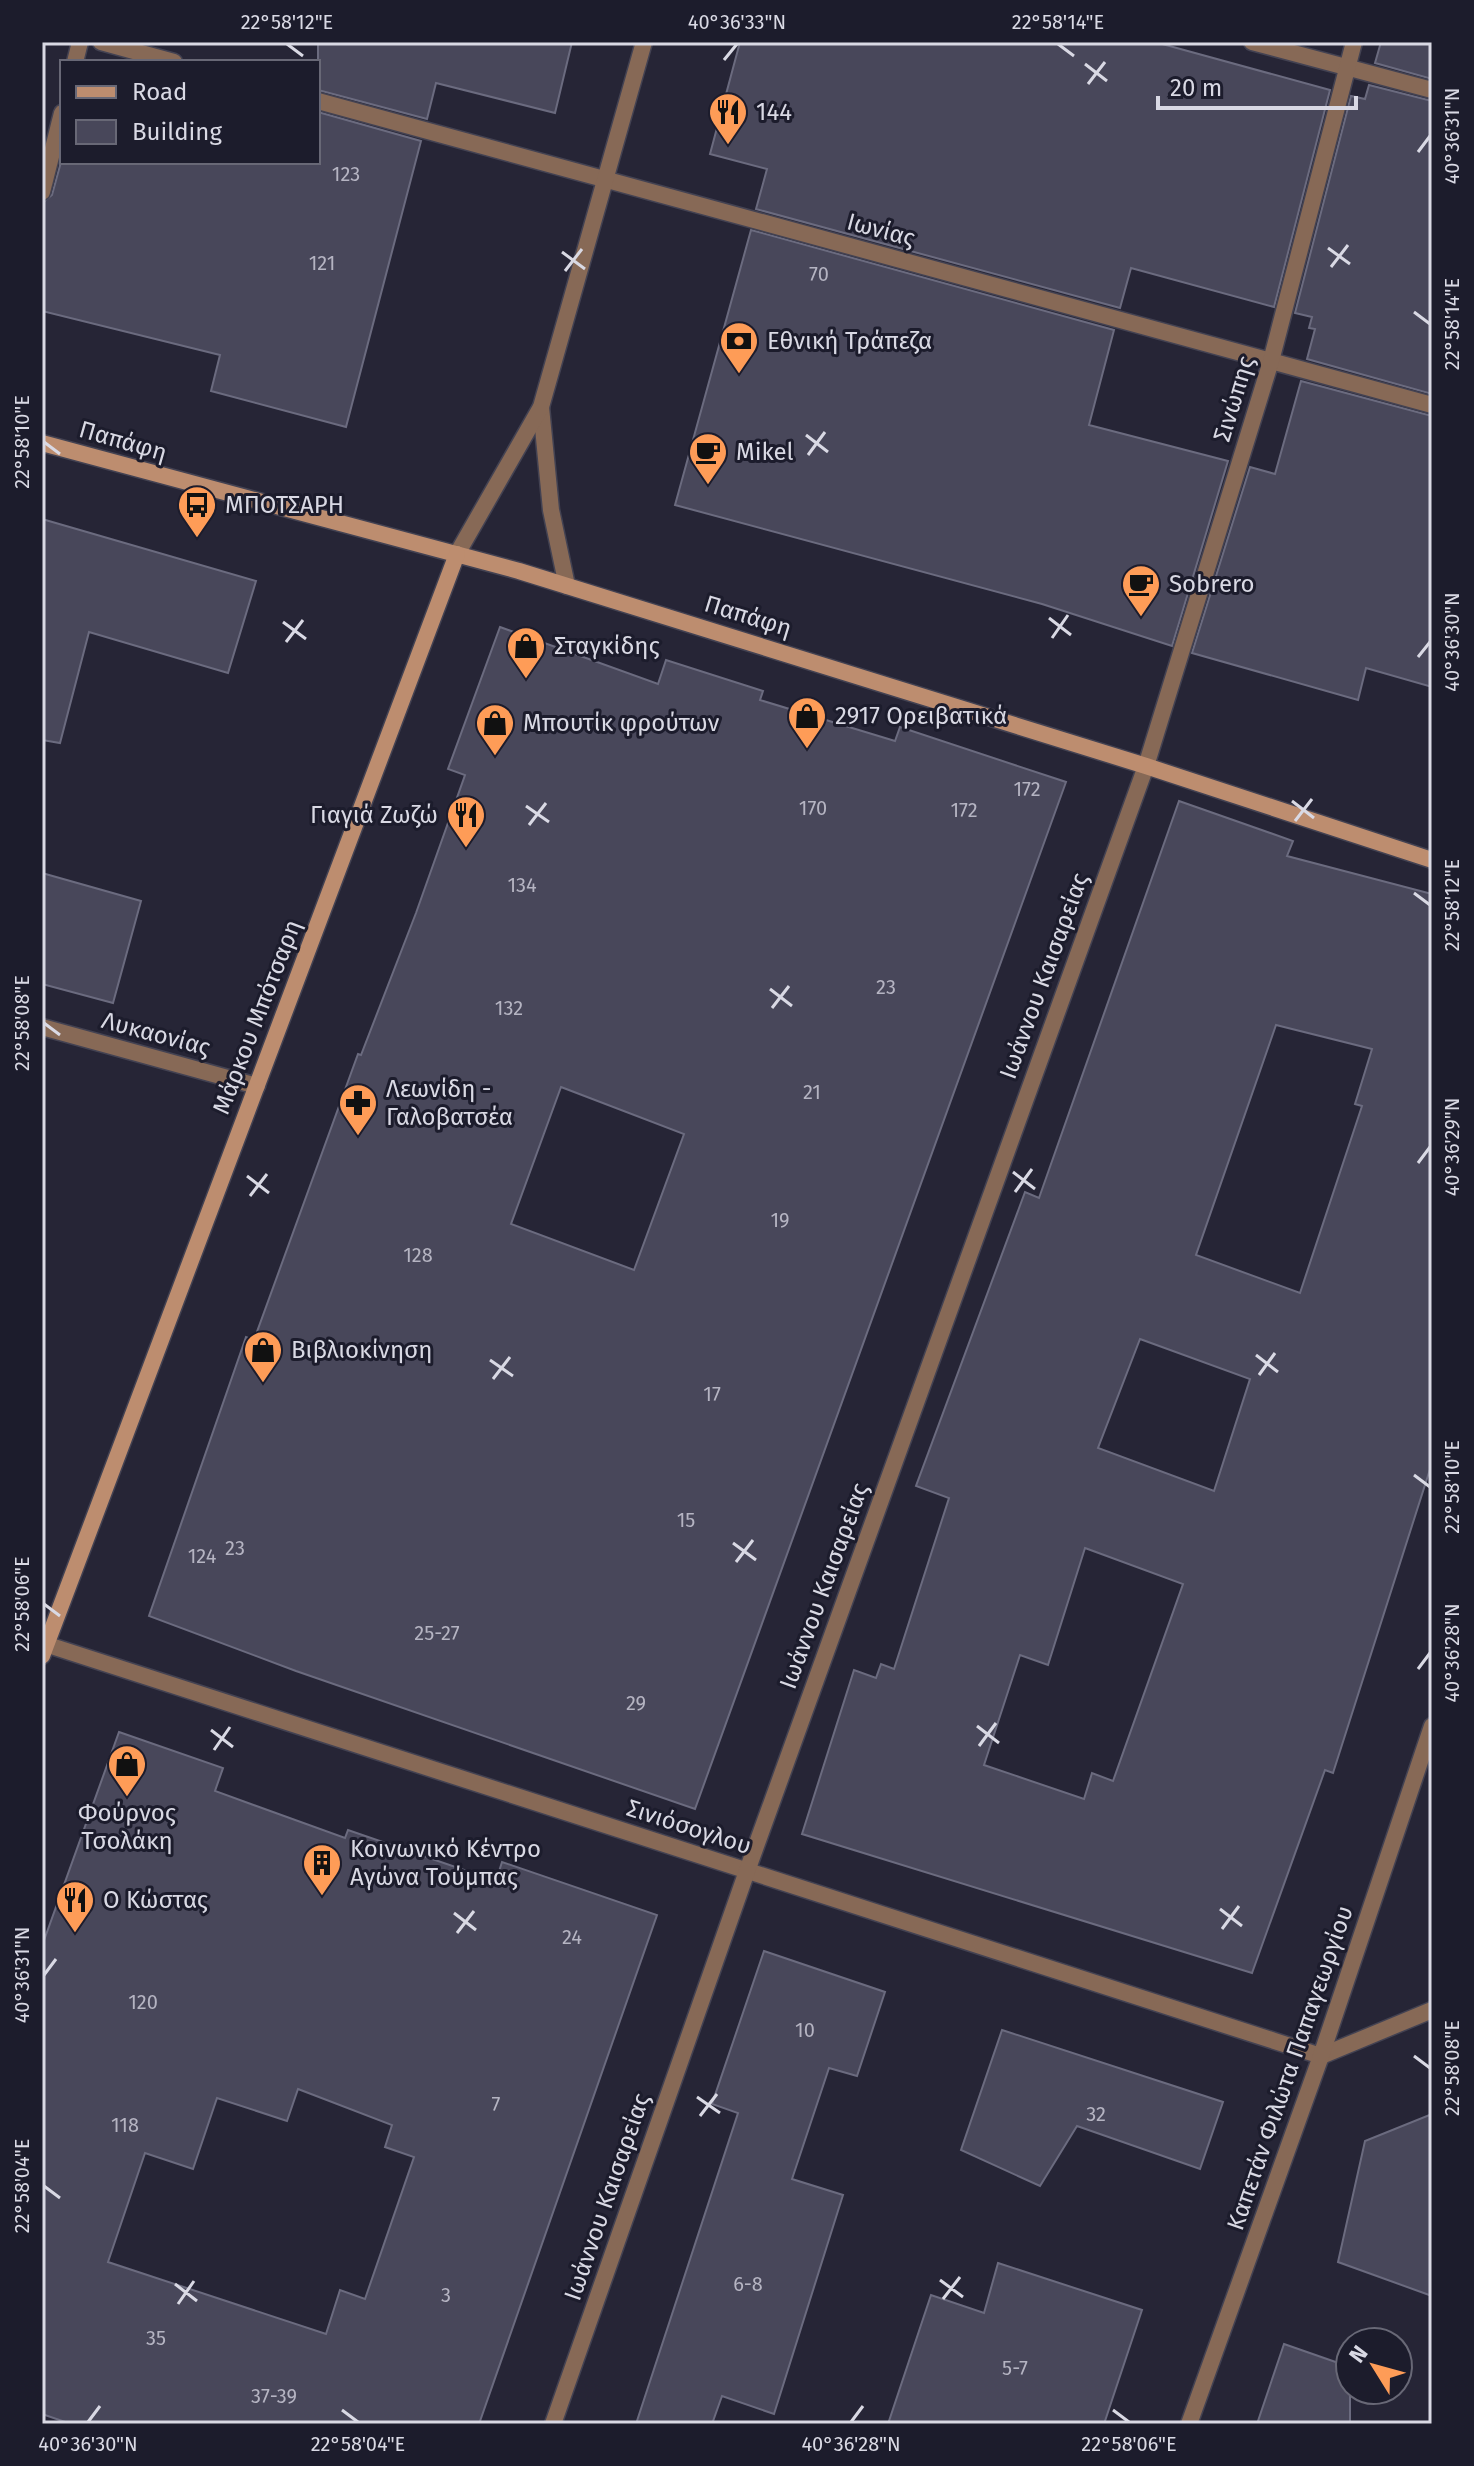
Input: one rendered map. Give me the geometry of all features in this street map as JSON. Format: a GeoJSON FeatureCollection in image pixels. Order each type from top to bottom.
{"type":"FeatureCollection","features":[{"type":"Feature","properties":{"kind":"main road","name":"Παπάφη"},"geometry":{"type":"LineString","coordinates":[[42,443],[567,586],[1146,766],[1432,860]]}},
{"type":"Feature","properties":{"kind":"main road","name":"Μάρκου Μπότσαρη"},"geometry":{"type":"LineString","coordinates":[[43,1648],[457,554]]}},
{"type":"Feature","properties":{"kind":"street"},"geometry":{"type":"LineString","coordinates":[[101,42],[167,60]]}},
{"type":"Feature","properties":{"kind":"street","name":"Μάρκου Μπότσαρη"},"geometry":{"type":"LineString","coordinates":[[457,554],[541,407],[644,42]]}},
{"type":"Feature","properties":{"kind":"street"},"geometry":{"type":"LineString","coordinates":[[1252,42],[1432,90]]}},
{"type":"Feature","properties":{"kind":"street","name":"Σινώπης"},"geometry":{"type":"LineString","coordinates":[[1146,766],[1271,361],[1354,42]]}},
{"type":"Feature","properties":{"kind":"street","name":"Ιωνίας"},"geometry":{"type":"LineString","coordinates":[[320,102],[1432,405]]}},
{"type":"Feature","properties":{"kind":"street"},"geometry":{"type":"LineString","coordinates":[[42,192],[60,121]]}},
{"type":"Feature","properties":{"kind":"street","name":"Μάρκου Μπότσαρη"},"geometry":{"type":"LineString","coordinates":[[541,407],[551,510],[567,586]]}},
{"type":"Feature","properties":{"kind":"street","name":"Ιωάννου Καισαρείας"},"geometry":{"type":"LineString","coordinates":[[553,2424],[747,1871],[1146,766]]}},
{"type":"Feature","properties":{"kind":"street","name":"Λυκαονίας"},"geometry":{"type":"LineString","coordinates":[[42,1027],[257,1086]]}},
{"type":"Feature","properties":{"kind":"street","name":"Σινιόσογλου"},"geometry":{"type":"LineString","coordinates":[[43,1648],[1321,2056]]}},
{"type":"Feature","properties":{"kind":"street","name":"Καπετάν Φιλώτα Παπαγεωργίου"},"geometry":{"type":"LineString","coordinates":[[1189,2424],[1321,2056],[1432,1726]]}},
{"type":"Feature","properties":{"kind":"street"},"geometry":{"type":"LineString","coordinates":[[1321,2056],[1432,2010]]}},
{"type":"Feature","properties":{"kind":"building"},"geometry":{"type":"Polygon","coordinates":[[[318,42],[572,42],[555,113],[436,83],[427,119],[320,91],[318,42]]]}},
{"type":"Feature","properties":{"kind":"building"},"geometry":{"type":"Polygon","coordinates":[[[740,42],[1155,42],[1330,90],[1274,307],[1131,268],[1120,308],[756,209],[767,169],[710,154],[740,42]]]}},
{"type":"Feature","properties":{"kind":"building"},"geometry":{"type":"Polygon","coordinates":[[[1381,42],[1432,42],[1432,79],[1375,63],[1381,42]]]}},
{"type":"Feature","properties":{"kind":"building"},"geometry":{"type":"Polygon","coordinates":[[[1369,85],[1432,101],[1432,394],[1307,359],[1315,329],[1309,328],[1312,317],[1295,313],[1351,96],[1365,99],[1369,85]]]}},
{"type":"Feature","properties":{"kind":"building"},"geometry":{"type":"Polygon","coordinates":[[[320,113],[421,141],[346,427],[211,391],[220,355],[42,311],[42,203],[52,195],[60,164],[320,164],[320,113]]]}},
{"type":"Feature","properties":{"kind":"building"},"geometry":{"type":"Polygon","coordinates":[[[751,230],[1114,330],[1089,425],[1228,461],[1172,646],[1042,604],[675,505],[751,230]]]}},
{"type":"Feature","properties":{"kind":"building"},"geometry":{"type":"Polygon","coordinates":[[[1301,381],[1432,416],[1432,687],[1366,668],[1358,700],[1192,653],[1250,467],[1275,474],[1301,381]]]}},
{"type":"Feature","properties":{"kind":"building"},"geometry":{"type":"Polygon","coordinates":[[[42,519],[256,581],[228,673],[89,632],[60,743],[42,740],[42,519]]]}},
{"type":"Feature","properties":{"kind":"building"},"geometry":{"type":"Polygon","coordinates":[[[500,627],[658,684],[666,660],[763,691],[760,700],[895,741],[900,727],[1066,782],[695,1809],[296,1671],[149,1616],[246,1337],[254,1340],[358,1054],[361,1055],[416,913],[465,775],[448,769],[500,627]],[[561,1087],[511,1224],[634,1270],[684,1134],[561,1087]]]}},
{"type":"Feature","properties":{"kind":"building"},"geometry":{"type":"Polygon","coordinates":[[[1179,801],[1293,841],[1287,856],[1432,894],[1432,1463],[1333,1773],[1325,1770],[1252,1973],[802,1834],[854,1670],[876,1678],[881,1664],[894,1669],[949,1498],[916,1486],[1025,1192],[1039,1198],[1179,801]],[[1276,1025],[1196,1255],[1300,1293],[1362,1106],[1355,1104],[1372,1049],[1276,1025]],[[1140,1339],[1098,1448],[1214,1491],[1250,1379],[1140,1339]],[[1085,1548],[1048,1665],[1020,1655],[984,1765],[1084,1799],[1092,1773],[1113,1781],[1183,1584],[1085,1548]]]}},
{"type":"Feature","properties":{"kind":"building"},"geometry":{"type":"Polygon","coordinates":[[[42,873],[141,901],[113,1003],[42,984],[42,873]]]}},
{"type":"Feature","properties":{"kind":"building"},"geometry":{"type":"Polygon","coordinates":[[[119,1732],[223,1768],[215,1791],[345,1838],[348,1830],[496,1881],[502,1862],[657,1915],[479,2424],[71,2424],[42,2414],[42,1946],[119,1732]],[[298,2089],[287,2121],[217,2098],[193,2169],[145,2153],[108,2262],[326,2334],[340,2290],[365,2299],[414,2157],[385,2147],[392,2125],[298,2089]]]}},
{"type":"Feature","properties":{"kind":"building"},"geometry":{"type":"Polygon","coordinates":[[[764,1951],[885,1992],[857,2076],[829,2068],[792,2179],[843,2195],[774,2414],[722,2396],[712,2424],[636,2424],[738,2113],[712,2104],[764,1951]]]}},
{"type":"Feature","properties":{"kind":"building"},"geometry":{"type":"Polygon","coordinates":[[[1002,2030],[1223,2102],[1200,2169],[1077,2126],[1040,2186],[961,2150],[1002,2030]]]}},
{"type":"Feature","properties":{"kind":"building"},"geometry":{"type":"Polygon","coordinates":[[[1432,2114],[1432,2296],[1338,2262],[1365,2141],[1432,2114]]]}},
{"type":"Feature","properties":{"kind":"building"},"geometry":{"type":"Polygon","coordinates":[[[998,2263],[1142,2310],[1104,2424],[888,2424],[931,2295],[984,2313],[998,2263]]]}},
{"type":"Feature","properties":{"kind":"building"},"geometry":{"type":"Polygon","coordinates":[[[1284,2344],[1334,2361],[1334,2406],[1350,2406],[1350,2424],[1257,2424],[1284,2344]]]}},
{"type":"Feature","properties":{"kind":"place","name":"144"},"geometry":{"type":"Point","coordinates":[728,146]}},
{"type":"Feature","properties":{"kind":"place","name":"Εθνική Τράπεζα"},"geometry":{"type":"Point","coordinates":[739,375]}},
{"type":"Feature","properties":{"kind":"place","name":"Mikel"},"geometry":{"type":"Point","coordinates":[708,486]}},
{"type":"Feature","properties":{"kind":"place","name":"ΜΠΟΤΣΑΡΗ"},"geometry":{"type":"Point","coordinates":[197,539]}},
{"type":"Feature","properties":{"kind":"place","name":"Sobrero"},"geometry":{"type":"Point","coordinates":[1141,618]}},
{"type":"Feature","properties":{"kind":"place","name":"Σταγκίδης"},"geometry":{"type":"Point","coordinates":[526,680]}},
{"type":"Feature","properties":{"kind":"place","name":"2917 Ορειβατικά"},"geometry":{"type":"Point","coordinates":[807,750]}},
{"type":"Feature","properties":{"kind":"place","name":"Μπουτίκ φρούτων"},"geometry":{"type":"Point","coordinates":[495,757]}},
{"type":"Feature","properties":{"kind":"place","name":"Γιαγιά Ζωζώ"},"geometry":{"type":"Point","coordinates":[466,849]}},
{"type":"Feature","properties":{"kind":"place","name":"Λεωνίδη - Γαλοβατσέα"},"geometry":{"type":"Point","coordinates":[358,1137]}},
{"type":"Feature","properties":{"kind":"place","name":"Βιβλιοκίνηση"},"geometry":{"type":"Point","coordinates":[263,1384]}},
{"type":"Feature","properties":{"kind":"place","name":"Φούρνος Τσολάκη"},"geometry":{"type":"Point","coordinates":[127,1798]}},
{"type":"Feature","properties":{"kind":"place","name":"Κοινωνικό Κέντρο Αγώνα Τούμπας"},"geometry":{"type":"Point","coordinates":[322,1897]}},
{"type":"Feature","properties":{"kind":"place","name":"Ο Κώστας"},"geometry":{"type":"Point","coordinates":[75,1934]}}]}
